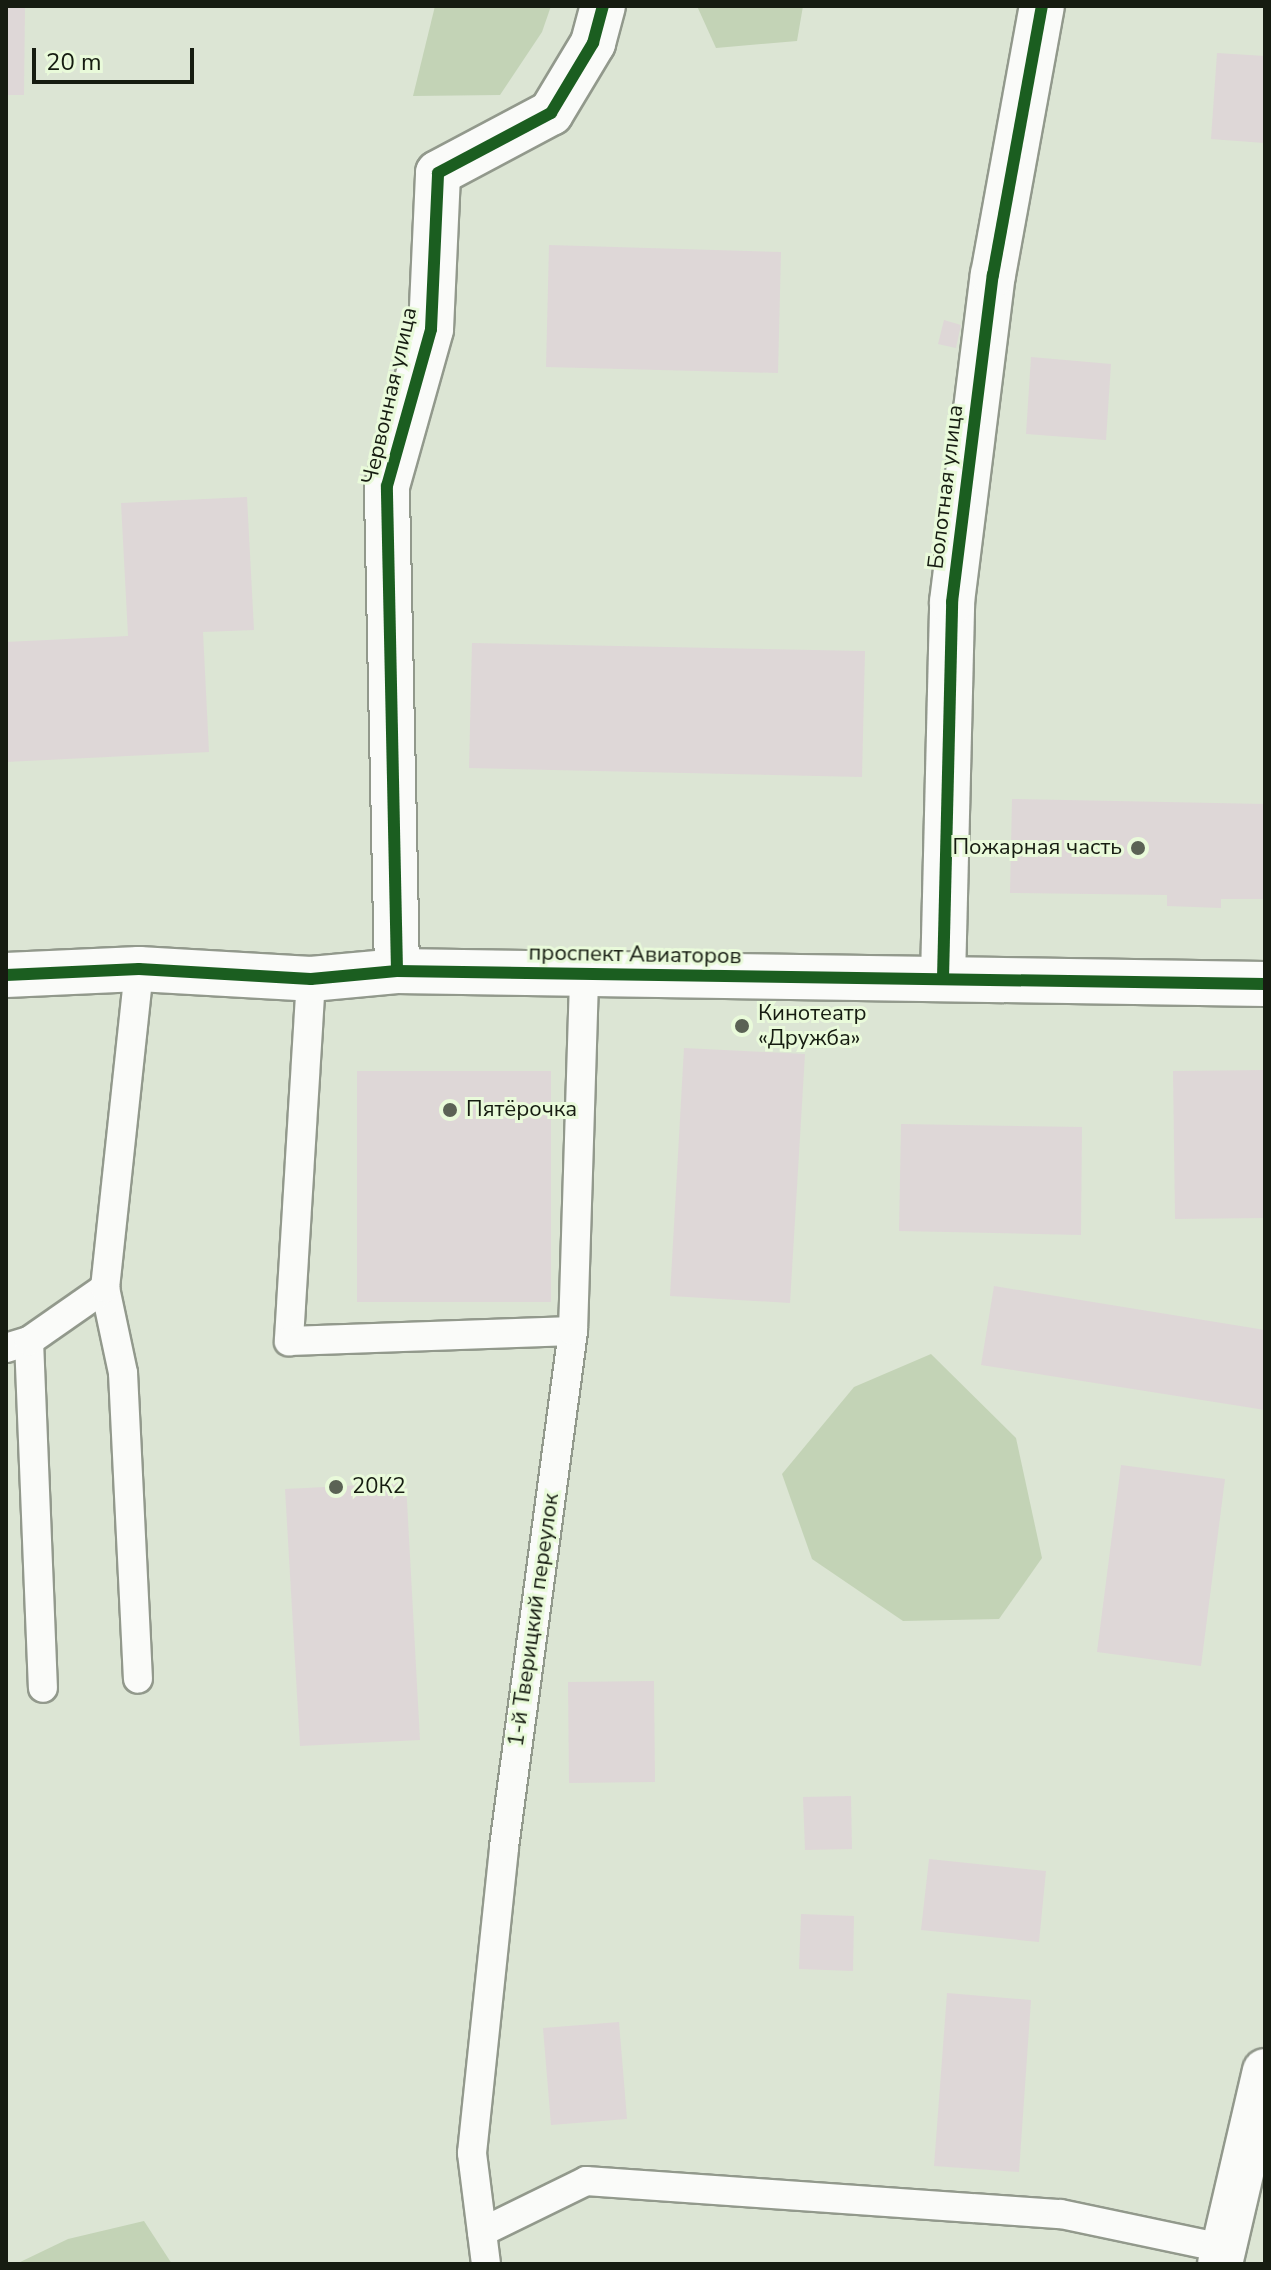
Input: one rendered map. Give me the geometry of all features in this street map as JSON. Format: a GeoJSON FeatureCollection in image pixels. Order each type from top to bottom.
{"type":"FeatureCollection","features":[{"type":"Feature","properties":{"kind":"street","name":"Червонная улица"},"geometry":{"type":"LineString","coordinates":[[397,971],[387,486],[431,329],[438,173],[551,113],[593,43],[603,6]]}},
{"type":"Feature","properties":{"kind":"street","name":"Болотная улица"},"geometry":{"type":"LineString","coordinates":[[943,978],[952,602],[993,275],[1042,6]]}},
{"type":"Feature","properties":{"kind":"street","name":"проспект Авиаторов"},"geometry":{"type":"LineString","coordinates":[[6,975],[139,969],[311,979],[397,971],[1265,984]]}},
{"type":"Feature","properties":{"kind":"street"},"geometry":{"type":"LineString","coordinates":[[1222,2256],[1265,2071]]}},
{"type":"Feature","properties":{"kind":"lane"},"geometry":{"type":"LineString","coordinates":[[138,1679],[123,1373],[105,1288],[139,969]]}},
{"type":"Feature","properties":{"kind":"lane","name":"1-й Тверицкий переулок"},"geometry":{"type":"LineString","coordinates":[[486,2264],[472,2153],[504,1847],[573,1331],[584,974]]}},
{"type":"Feature","properties":{"kind":"lane"},"geometry":{"type":"LineString","coordinates":[[311,979],[289,1341],[573,1331]]}},
{"type":"Feature","properties":{"kind":"lane"},"geometry":{"type":"LineString","coordinates":[[43,1688],[17,1344],[105,1288]]}},
{"type":"Feature","properties":{"kind":"lane"},"geometry":{"type":"LineString","coordinates":[[482,2232],[586,2181],[1061,2214],[1222,2256]]}},
{"type":"Feature","properties":{"kind":"green space"},"geometry":{"type":"Polygon","coordinates":[[[435,6],[551,6],[542,32],[500,95],[413,96],[435,6]]]}},
{"type":"Feature","properties":{"kind":"green space"},"geometry":{"type":"Polygon","coordinates":[[[697,6],[803,6],[797,41],[716,48],[697,6]]]}},
{"type":"Feature","properties":{"kind":"green space"},"geometry":{"type":"Polygon","coordinates":[[[931,1354],[1016,1438],[1042,1558],[999,1619],[903,1621],[812,1559],[782,1474],[854,1387],[931,1354]]]}},
{"type":"Feature","properties":{"kind":"green space"},"geometry":{"type":"Polygon","coordinates":[[[144,2221],[172,2264],[16,2264],[68,2239],[144,2221]]]}},
{"type":"Feature","properties":{"kind":"building"},"geometry":{"type":"Polygon","coordinates":[[[6,6],[25,6],[24,95],[6,95],[6,6]]]}},
{"type":"Feature","properties":{"kind":"building"},"geometry":{"type":"Polygon","coordinates":[[[1217,53],[1265,56],[1265,143],[1211,139],[1217,53]]]}},
{"type":"Feature","properties":{"kind":"building"},"geometry":{"type":"Polygon","coordinates":[[[549,245],[781,252],[778,373],[546,367],[549,245]]]}},
{"type":"Feature","properties":{"kind":"building"},"geometry":{"type":"Polygon","coordinates":[[[944,320],[961,325],[956,348],[938,344],[944,320]]]}},
{"type":"Feature","properties":{"kind":"building"},"geometry":{"type":"Polygon","coordinates":[[[1031,357],[1111,364],[1106,440],[1026,434],[1031,357]]]}},
{"type":"Feature","properties":{"kind":"building"},"geometry":{"type":"Polygon","coordinates":[[[247,497],[254,630],[203,632],[209,752],[6,762],[6,642],[128,636],[121,503],[247,497]]]}},
{"type":"Feature","properties":{"kind":"building"},"geometry":{"type":"Polygon","coordinates":[[[472,643],[865,651],[862,777],[469,768],[472,643]]]}},
{"type":"Feature","properties":{"kind":"building","name":"Пожарная часть"},"geometry":{"type":"Polygon","coordinates":[[[1012,799],[1265,804],[1265,899],[1221,899],[1221,908],[1167,906],[1167,895],[1010,893],[1012,799]]]}},
{"type":"Feature","properties":{"kind":"building"},"geometry":{"type":"Polygon","coordinates":[[[684,1048],[805,1054],[790,1303],[670,1296],[684,1048]]]}},
{"type":"Feature","properties":{"kind":"building"},"geometry":{"type":"Polygon","coordinates":[[[1265,1070],[1265,1218],[1175,1219],[1173,1071],[1265,1070]]]}},
{"type":"Feature","properties":{"kind":"building"},"geometry":{"type":"Polygon","coordinates":[[[357,1071],[551,1071],[551,1302],[357,1302],[357,1071]]]}},
{"type":"Feature","properties":{"kind":"building"},"geometry":{"type":"Polygon","coordinates":[[[901,1124],[1082,1127],[1081,1235],[899,1231],[901,1124]]]}},
{"type":"Feature","properties":{"kind":"building"},"geometry":{"type":"Polygon","coordinates":[[[994,1286],[1265,1330],[1265,1410],[981,1365],[994,1286]]]}},
{"type":"Feature","properties":{"kind":"building"},"geometry":{"type":"Polygon","coordinates":[[[1121,1465],[1225,1479],[1201,1666],[1097,1652],[1121,1465]]]}},
{"type":"Feature","properties":{"kind":"building"},"geometry":{"type":"Polygon","coordinates":[[[406,1483],[420,1740],[300,1746],[285,1489],[406,1483]]]}},
{"type":"Feature","properties":{"kind":"building"},"geometry":{"type":"Polygon","coordinates":[[[654,1681],[655,1782],[569,1783],[568,1682],[654,1681]]]}},
{"type":"Feature","properties":{"kind":"building"},"geometry":{"type":"Polygon","coordinates":[[[851,1796],[852,1849],[805,1850],[803,1797],[851,1796]]]}},
{"type":"Feature","properties":{"kind":"building"},"geometry":{"type":"Polygon","coordinates":[[[929,1859],[1046,1871],[1039,1942],[921,1930],[929,1859]]]}},
{"type":"Feature","properties":{"kind":"building"},"geometry":{"type":"Polygon","coordinates":[[[801,1914],[854,1916],[853,1971],[799,1969],[801,1914]]]}},
{"type":"Feature","properties":{"kind":"building"},"geometry":{"type":"Polygon","coordinates":[[[947,1993],[1031,2000],[1019,2172],[934,2166],[947,1993]]]}},
{"type":"Feature","properties":{"kind":"building"},"geometry":{"type":"Polygon","coordinates":[[[619,2022],[627,2119],[551,2125],[543,2028],[619,2022]]]}},
{"type":"Feature","properties":{"kind":"cycle path"},"geometry":{"type":"LineString","coordinates":[[397,971],[387,486],[431,329],[438,173],[551,113],[593,43],[603,6]]}},
{"type":"Feature","properties":{"kind":"cycle path"},"geometry":{"type":"LineString","coordinates":[[943,978],[952,602],[993,275],[1042,6]]}},
{"type":"Feature","properties":{"kind":"cycle path"},"geometry":{"type":"LineString","coordinates":[[6,975],[139,969],[311,979],[397,971],[1265,984]]}},
{"type":"Feature","properties":{"kind":"place","name":"Пожарная часть"},"geometry":{"type":"Point","coordinates":[1138,848]}},
{"type":"Feature","properties":{"kind":"place","name":"Кинотеатр «Дружба»"},"geometry":{"type":"Point","coordinates":[742,1026]}},
{"type":"Feature","properties":{"kind":"place","name":"Пятёрочка"},"geometry":{"type":"Point","coordinates":[450,1110]}},
{"type":"Feature","properties":{"kind":"place","name":"20К2"},"geometry":{"type":"Point","coordinates":[336,1487]}}]}
